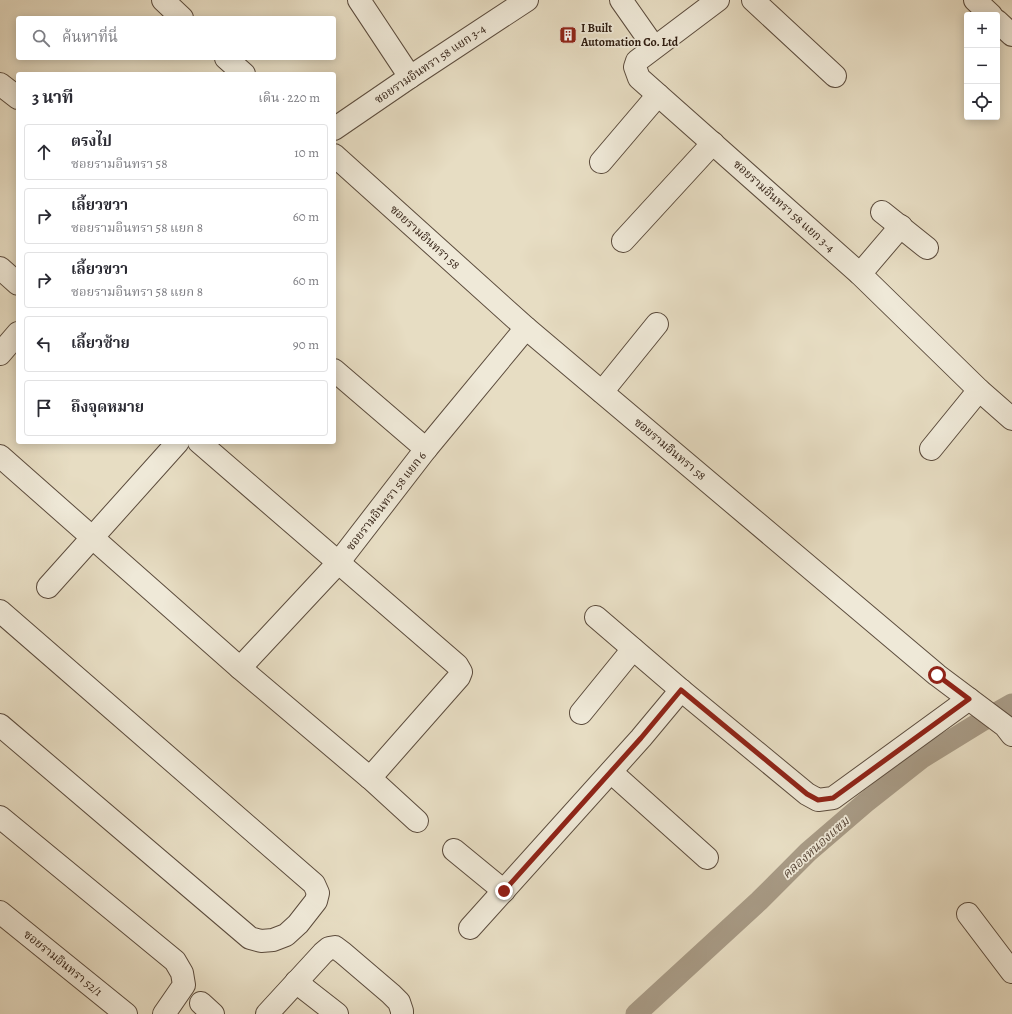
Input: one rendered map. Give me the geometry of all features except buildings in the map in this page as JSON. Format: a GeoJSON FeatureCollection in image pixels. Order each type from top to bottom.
{"type":"FeatureCollection","features":[{"type":"Feature","properties":{"kind":"street"},"geometry":{"type":"LineString","coordinates":[[358,0],[410,77]]}},
{"type":"Feature","properties":{"kind":"street","name":"ซอยรามอินทรา 58 แยก 3-4"},"geometry":{"type":"LineString","coordinates":[[336,128],[527,0]]}},
{"type":"Feature","properties":{"kind":"street"},"geometry":{"type":"LineString","coordinates":[[621,0],[654,47]]}},
{"type":"Feature","properties":{"kind":"street","name":"ซอยรามอินทรา 58 แยก 3-4"},"geometry":{"type":"LineString","coordinates":[[718,0],[637,61],[636,67],[639,78],[860,274],[979,390],[1012,419]]}},
{"type":"Feature","properties":{"kind":"street"},"geometry":{"type":"LineString","coordinates":[[753,0],[834,76]]}},
{"type":"Feature","properties":{"kind":"street"},"geometry":{"type":"LineString","coordinates":[[975,0],[988,12]]}},
{"type":"Feature","properties":{"kind":"street"},"geometry":{"type":"LineString","coordinates":[[1000,24],[1012,35]]}},
{"type":"Feature","properties":{"kind":"street"},"geometry":{"type":"LineString","coordinates":[[228,60],[242,72]]}},
{"type":"Feature","properties":{"kind":"street"},"geometry":{"type":"LineString","coordinates":[[601,162],[658,95]]}},
{"type":"Feature","properties":{"kind":"street"},"geometry":{"type":"LineString","coordinates":[[623,240],[713,143]]}},
{"type":"Feature","properties":{"kind":"street","name":"ซอยรามอินทรา 58"},"geometry":{"type":"LineString","coordinates":[[336,157],[526,328],[937,675],[973,701],[1008,731]]}},
{"type":"Feature","properties":{"kind":"street"},"geometry":{"type":"LineString","coordinates":[[882,212],[927,248]]}},
{"type":"Feature","properties":{"kind":"street"},"geometry":{"type":"LineString","coordinates":[[860,274],[901,226]]}},
{"type":"Feature","properties":{"kind":"street"},"geometry":{"type":"LineString","coordinates":[[0,268],[16,282]]}},
{"type":"Feature","properties":{"kind":"street"},"geometry":{"type":"LineString","coordinates":[[602,392],[656,324]]}},
{"type":"Feature","properties":{"kind":"street","name":"ซอยรามอินทรา 58 แยก 6"},"geometry":{"type":"LineString","coordinates":[[240,668],[338,563],[426,449],[526,328]]}},
{"type":"Feature","properties":{"kind":"street"},"geometry":{"type":"LineString","coordinates":[[0,354],[16,335]]}},
{"type":"Feature","properties":{"kind":"street"},"geometry":{"type":"LineString","coordinates":[[336,372],[426,449]]}},
{"type":"Feature","properties":{"kind":"street"},"geometry":{"type":"LineString","coordinates":[[931,450],[979,390]]}},
{"type":"Feature","properties":{"kind":"street"},"geometry":{"type":"LineString","coordinates":[[48,587],[176,444]]}},
{"type":"Feature","properties":{"kind":"street"},"geometry":{"type":"LineString","coordinates":[[201,444],[457,665],[461,672],[459,677],[370,778]]}},
{"type":"Feature","properties":{"kind":"street"},"geometry":{"type":"LineString","coordinates":[[0,456],[240,668],[370,778],[417,821]]}},
{"type":"Feature","properties":{"kind":"street"},"geometry":{"type":"LineString","coordinates":[[0,611],[314,884],[318,893],[316,901],[298,924],[286,935],[273,940],[261,941],[250,938],[0,725]]}},
{"type":"Feature","properties":{"kind":"street"},"geometry":{"type":"LineString","coordinates":[[596,617],[681,690],[807,794],[818,800],[833,798],[973,701]]}},
{"type":"Feature","properties":{"kind":"street"},"geometry":{"type":"LineString","coordinates":[[581,712],[633,649]]}},
{"type":"Feature","properties":{"kind":"street"},"geometry":{"type":"LineString","coordinates":[[470,928],[611,772],[681,690]]}},
{"type":"Feature","properties":{"kind":"street"},"geometry":{"type":"LineString","coordinates":[[611,772],[707,858]]}},
{"type":"Feature","properties":{"kind":"street"},"geometry":{"type":"LineString","coordinates":[[0,817],[175,961],[182,973],[184,985],[164,1014]]}},
{"type":"Feature","properties":{"kind":"street"},"geometry":{"type":"LineString","coordinates":[[454,850],[504,891]]}},
{"type":"Feature","properties":{"kind":"street","name":"ซอยรามอินทรา 52/1"},"geometry":{"type":"LineString","coordinates":[[0,912],[126,1014]]}},
{"type":"Feature","properties":{"kind":"street"},"geometry":{"type":"LineString","coordinates":[[968,914],[1012,972]]}},
{"type":"Feature","properties":{"kind":"street"},"geometry":{"type":"LineString","coordinates":[[267,1014],[329,948],[336,948],[343,953],[391,994],[399,1002],[402,1014]]}},
{"type":"Feature","properties":{"kind":"street"},"geometry":{"type":"LineString","coordinates":[[296,982],[337,1014]]}},
{"type":"Feature","properties":{"kind":"waterway","name":"คลองหนองแขม"},"geometry":{"type":"LineString","coordinates":[[636,1014],[759,901],[808,852],[865,803],[922,758],[1012,704]]}},
{"type":"Feature","properties":{"kind":"place","name":"I Built Automation Co. Ltd"},"geometry":{"type":"Point","coordinates":[568,35]}},
{"type":"Feature","properties":{"kind":"route"},"geometry":{"type":"LineString","coordinates":[[504,891],[641,738],[681,690],[807,794],[818,800],[833,798],[969,699],[937,675]]}}]}
